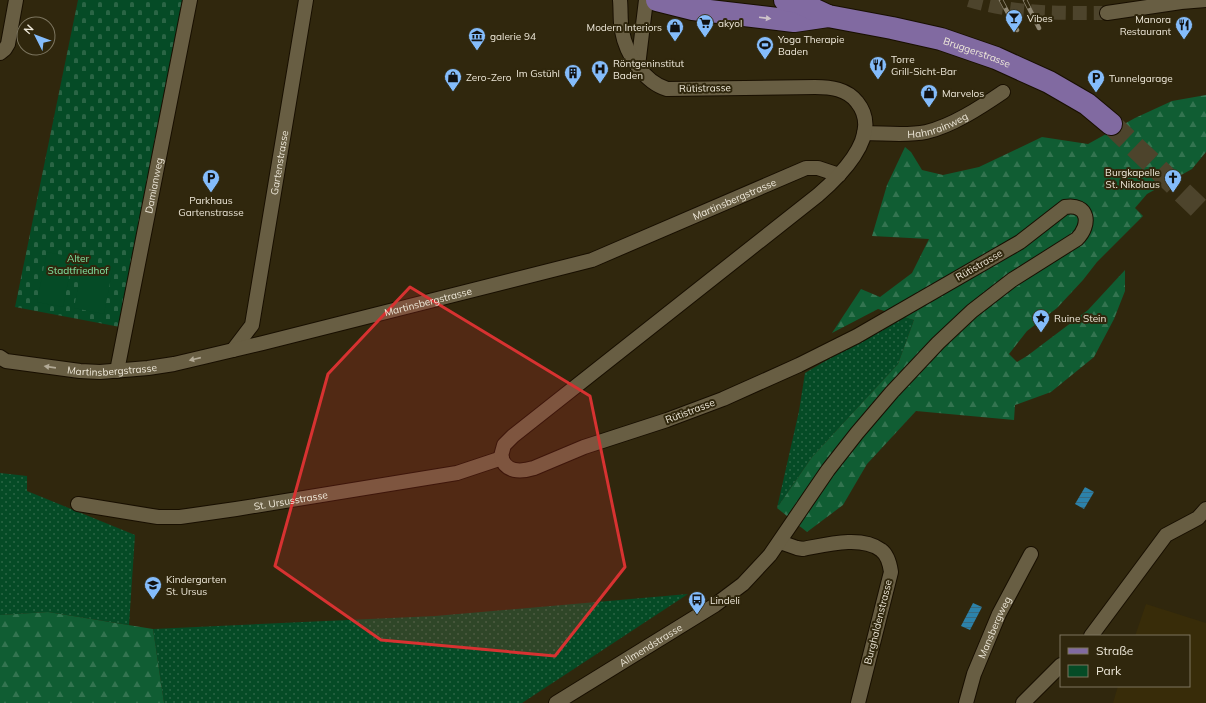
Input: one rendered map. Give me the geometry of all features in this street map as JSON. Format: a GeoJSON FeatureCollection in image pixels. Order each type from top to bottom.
{"type":"FeatureCollection","features":[{"type":"Feature","properties":{"kind":"main road","name":"Bruggerstrasse"},"geometry":{"type":"LineString","coordinates":[[656,0],[693,9],[794,22],[828,16]]}},
{"type":"Feature","properties":{"kind":"main road","name":"Bruggerstrasse"},"geometry":{"type":"LineString","coordinates":[[785,0],[798,2],[828,16],[941,39],[996,58],[1049,82],[1087,104],[1111,124]]}},
{"type":"Feature","properties":{"kind":"street"},"geometry":{"type":"LineString","coordinates":[[1,52],[8,44],[16,0]]}},
{"type":"Feature","properties":{"kind":"street","name":"Damianweg"},"geometry":{"type":"LineString","coordinates":[[117,371],[190,0]]}},
{"type":"Feature","properties":{"kind":"street","name":"Gartenstrasse"},"geometry":{"type":"LineString","coordinates":[[233,350],[252,325],[306,0]]}},
{"type":"Feature","properties":{"kind":"street","name":"Rütistrasse"},"geometry":{"type":"LineString","coordinates":[[620,0],[622,30],[625,44],[643,73],[661,87],[666,89],[833,88],[847,93],[859,104],[865,118],[864,133],[855,154],[829,186],[513,436],[504,445],[502,450],[502,458],[506,466],[511,469],[525,470],[584,447],[668,420],[730,396],[799,365],[857,336],[1020,242],[1065,207],[1071,206],[1080,209],[1086,219],[1086,227],[1077,239],[1006,285],[972,311],[938,343],[892,392],[833,464],[780,542],[761,566],[743,584]]}},
{"type":"Feature","properties":{"kind":"street"},"geometry":{"type":"LineString","coordinates":[[638,66],[646,0]]}},
{"type":"Feature","properties":{"kind":"street"},"geometry":{"type":"LineString","coordinates":[[1107,13],[1181,2],[1206,0]]}},
{"type":"Feature","properties":{"kind":"street","name":"Hahnrainweg"},"geometry":{"type":"LineString","coordinates":[[864,133],[915,133],[932,130],[971,113],[1003,92]]}},
{"type":"Feature","properties":{"kind":"street","name":"Martinsbergstrasse"},"geometry":{"type":"LineString","coordinates":[[0,357],[6,360],[89,372],[117,371],[174,364],[478,290],[597,259],[806,168],[818,168],[839,175]]}},
{"type":"Feature","properties":{"kind":"street"},"geometry":{"type":"LineString","coordinates":[[252,325],[263,343]]}},
{"type":"Feature","properties":{"kind":"street","name":"St. Ursusstrasse"},"geometry":{"type":"LineString","coordinates":[[78,504],[158,517],[180,517],[457,473],[502,458]]}},
{"type":"Feature","properties":{"kind":"street"},"geometry":{"type":"LineString","coordinates":[[1092,635],[1166,535],[1198,518],[1206,509]]}},
{"type":"Feature","properties":{"kind":"street","name":"Burghaldenstrasse"},"geometry":{"type":"LineString","coordinates":[[780,542],[803,549],[839,542],[868,544],[881,550],[886,556],[891,572],[858,703]]}},
{"type":"Feature","properties":{"kind":"street","name":"Mansbergweg"},"geometry":{"type":"LineString","coordinates":[[966,703],[974,674],[1000,614],[1031,554]]}},
{"type":"Feature","properties":{"kind":"street","name":"Allmendstrasse"},"geometry":{"type":"LineString","coordinates":[[556,703],[715,604],[743,584]]}},
{"type":"Feature","properties":{"kind":"street"},"geometry":{"type":"LineString","coordinates":[[1023,703],[1060,667]]}},
{"type":"Feature","properties":{"kind":"highlighted area"},"geometry":{"type":"Polygon","coordinates":[[[410,287],[590,396],[625,567],[555,656],[381,640],[275,566],[328,374],[410,287]]]}},
{"type":"Feature","properties":{"kind":"shaded area"},"geometry":{"type":"Polygon","coordinates":[[[1146,604],[1206,623],[1206,703],[1113,703],[1118,687],[1190,687],[1190,635],[1135,635],[1146,604]]]}},
{"type":"Feature","properties":{"kind":"green space","name":"Alter Stadtfriedhof"},"geometry":{"type":"Polygon","coordinates":[[[78,0],[184,0],[120,327],[15,307],[78,0]]]}},
{"type":"Feature","properties":{"kind":"green space"},"geometry":{"type":"Polygon","coordinates":[[[1206,95],[1206,152],[1192,169],[1147,194],[1135,208],[1143,216],[1097,262],[1083,280],[1057,308],[1027,331],[1009,354],[1017,362],[1027,356],[1088,310],[1125,270],[1125,291],[1114,319],[1094,357],[1051,392],[1015,405],[1014,420],[916,411],[867,464],[843,505],[807,532],[777,508],[812,457],[898,364],[914,320],[878,309],[832,333],[861,289],[880,297],[912,273],[929,239],[872,236],[887,185],[905,147],[911,152],[922,170],[943,175],[979,167],[1042,137],[1088,144],[1135,118],[1172,101],[1206,95]]]}},
{"type":"Feature","properties":{"kind":"green space"},"geometry":{"type":"Polygon","coordinates":[[[47,252],[73,257],[63,307],[37,302],[47,252]]]}},
{"type":"Feature","properties":{"kind":"green space"},"geometry":{"type":"Polygon","coordinates":[[[83,262],[113,267],[104,314],[74,308],[83,262]]]}},
{"type":"Feature","properties":{"kind":"green space"},"geometry":{"type":"Polygon","coordinates":[[[901,316],[914,320],[898,364],[812,457],[777,508],[799,411],[805,373],[901,316]]]}},
{"type":"Feature","properties":{"kind":"green space"},"geometry":{"type":"Polygon","coordinates":[[[0,473],[27,476],[27,491],[135,535],[129,625],[48,612],[0,615],[0,473]]]}},
{"type":"Feature","properties":{"kind":"green space"},"geometry":{"type":"Polygon","coordinates":[[[688,594],[522,703],[164,703],[153,629],[435,616],[688,594]]]}},
{"type":"Feature","properties":{"kind":"green space"},"geometry":{"type":"Polygon","coordinates":[[[48,612],[153,629],[164,703],[0,703],[0,615],[48,612]]]}},
{"type":"Feature","properties":{"kind":"water"},"geometry":{"type":"Polygon","coordinates":[[[1085,487],[1094,492],[1084,509],[1075,504],[1085,487]]]}},
{"type":"Feature","properties":{"kind":"water"},"geometry":{"type":"Polygon","coordinates":[[[973,603],[982,607],[970,630],[961,626],[973,603]]]}},
{"type":"Feature","properties":{"kind":"tunnel"},"geometry":{"type":"LineString","coordinates":[[969,0],[1003,8],[1038,12],[1107,13]]}},
{"type":"Feature","properties":{"kind":"tunnel"},"geometry":{"type":"LineString","coordinates":[[1111,124],[1206,215]]}},
{"type":"Feature","properties":{"kind":"railway"},"geometry":{"type":"LineString","coordinates":[[1001,0],[1017,30]]}},
{"type":"Feature","properties":{"kind":"railway"},"geometry":{"type":"LineString","coordinates":[[1025,0],[1039,28]]}},
{"type":"Feature","properties":{"kind":"place","name":"Vibes"},"geometry":{"type":"Point","coordinates":[1014,33]}},
{"type":"Feature","properties":{"kind":"place","name":"akyol"},"geometry":{"type":"Point","coordinates":[705,38]}},
{"type":"Feature","properties":{"kind":"place","name":"Manora Restaurant"},"geometry":{"type":"Point","coordinates":[1184,40]}},
{"type":"Feature","properties":{"kind":"place","name":"Modern Interiors"},"geometry":{"type":"Point","coordinates":[675,42]}},
{"type":"Feature","properties":{"kind":"place","name":"galerie 94"},"geometry":{"type":"Point","coordinates":[477,51]}},
{"type":"Feature","properties":{"kind":"place","name":"Yoga Therapie Baden"},"geometry":{"type":"Point","coordinates":[765,60]}},
{"type":"Feature","properties":{"kind":"place","name":"Torre Grill-Sicht-Bar"},"geometry":{"type":"Point","coordinates":[878,80]}},
{"type":"Feature","properties":{"kind":"place","name":"Röntgeninstitut Baden"},"geometry":{"type":"Point","coordinates":[600,84]}},
{"type":"Feature","properties":{"kind":"place","name":"Im Gstühl"},"geometry":{"type":"Point","coordinates":[573,88]}},
{"type":"Feature","properties":{"kind":"place","name":"Zero-Zero"},"geometry":{"type":"Point","coordinates":[453,92]}},
{"type":"Feature","properties":{"kind":"place","name":"Tunnelgarage"},"geometry":{"type":"Point","coordinates":[1096,93]}},
{"type":"Feature","properties":{"kind":"place","name":"Marvelos"},"geometry":{"type":"Point","coordinates":[929,108]}},
{"type":"Feature","properties":{"kind":"place","name":"Parkhaus Gartenstrasse"},"geometry":{"type":"Point","coordinates":[211,193]}},
{"type":"Feature","properties":{"kind":"place","name":"Burgkapelle St. Nikolaus"},"geometry":{"type":"Point","coordinates":[1173,193]}},
{"type":"Feature","properties":{"kind":"place","name":"Ruine Stein"},"geometry":{"type":"Point","coordinates":[1041,333]}},
{"type":"Feature","properties":{"kind":"place","name":"Kindergarten St. Ursus"},"geometry":{"type":"Point","coordinates":[153,600]}},
{"type":"Feature","properties":{"kind":"place","name":"Lindeli"},"geometry":{"type":"Point","coordinates":[697,615]}}]}
